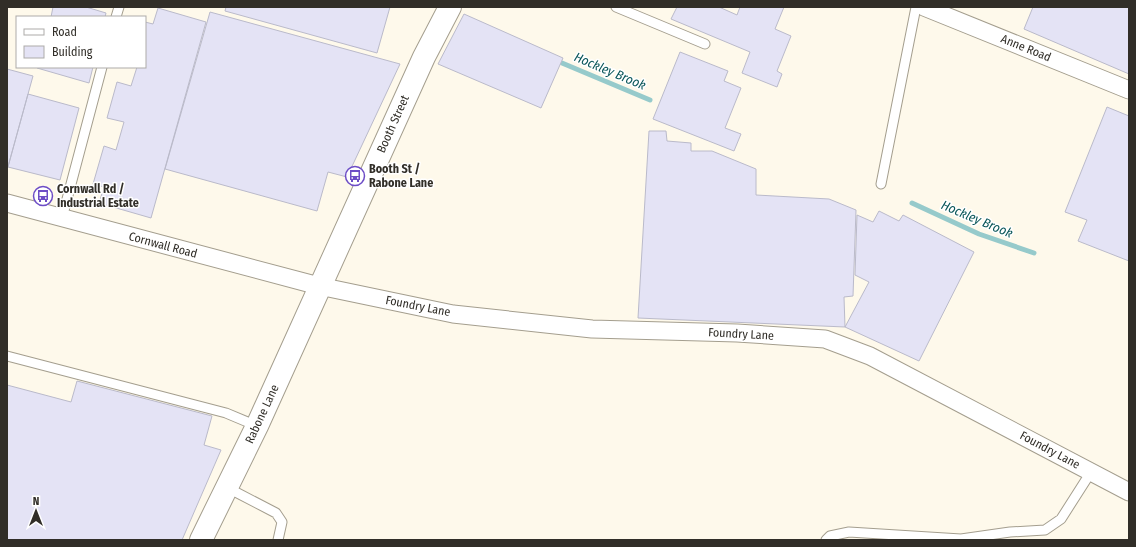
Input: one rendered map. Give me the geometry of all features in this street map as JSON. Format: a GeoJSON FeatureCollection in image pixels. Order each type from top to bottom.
{"type":"FeatureCollection","features":[{"type":"Feature","properties":{"kind":"main road","name":"Booth Street"},"geometry":{"type":"LineString","coordinates":[[319,286],[424,57],[450,7]]}},
{"type":"Feature","properties":{"kind":"main road","name":"Rabone Lane"},"geometry":{"type":"LineString","coordinates":[[201,540],[257,426],[319,286]]}},
{"type":"Feature","properties":{"kind":"street","name":"Anne Road"},"geometry":{"type":"LineString","coordinates":[[924,7],[1129,90]]}},
{"type":"Feature","properties":{"kind":"street","name":"Cornwall Road"},"geometry":{"type":"LineString","coordinates":[[7,202],[319,286]]}},
{"type":"Feature","properties":{"kind":"street","name":"Foundry Lane"},"geometry":{"type":"LineString","coordinates":[[319,286],[453,314],[527,323],[592,329],[737,333],[825,339],[870,356],[1129,492]]}},
{"type":"Feature","properties":{"kind":"lane"},"geometry":{"type":"LineString","coordinates":[[616,7],[705,44]]}},
{"type":"Feature","properties":{"kind":"lane"},"geometry":{"type":"LineString","coordinates":[[881,184],[916,7]]}},
{"type":"Feature","properties":{"kind":"lane"},"geometry":{"type":"LineString","coordinates":[[62,218],[102,68]]}},
{"type":"Feature","properties":{"kind":"lane"},"geometry":{"type":"LineString","coordinates":[[7,356],[226,414],[257,426]]}},
{"type":"Feature","properties":{"kind":"lane"},"geometry":{"type":"LineString","coordinates":[[826,540],[830,536],[849,532],[961,539],[1010,532],[1045,530],[1061,519],[1091,472]]}},
{"type":"Feature","properties":{"kind":"lane"},"geometry":{"type":"LineString","coordinates":[[226,487],[276,512],[282,522],[278,540]]}},
{"type":"Feature","properties":{"kind":"building"},"geometry":{"type":"Polygon","coordinates":[[[53,7],[86,7],[106,13],[105,16],[51,16],[53,7]]]}},
{"type":"Feature","properties":{"kind":"building"},"geometry":{"type":"Polygon","coordinates":[[[226,7],[390,7],[377,53],[225,11],[226,7]]]}},
{"type":"Feature","properties":{"kind":"building"},"geometry":{"type":"Polygon","coordinates":[[[677,7],[719,7],[737,15],[740,7],[784,7],[775,29],[791,36],[777,71],[782,74],[777,87],[742,73],[750,52],[671,19],[677,7]]]}},
{"type":"Feature","properties":{"kind":"building"},"geometry":{"type":"Polygon","coordinates":[[[1033,7],[1129,7],[1129,74],[1024,29],[1033,7]]]}},
{"type":"Feature","properties":{"kind":"building"},"geometry":{"type":"Polygon","coordinates":[[[158,8],[206,22],[151,218],[99,203],[104,187],[93,184],[104,146],[116,150],[124,122],[107,118],[117,82],[131,86],[137,68],[146,68],[146,22],[153,24],[158,8]]]}},
{"type":"Feature","properties":{"kind":"building"},"geometry":{"type":"Polygon","coordinates":[[[210,12],[400,64],[347,177],[328,172],[317,211],[165,169],[210,12]]]}},
{"type":"Feature","properties":{"kind":"building"},"geometry":{"type":"Polygon","coordinates":[[[464,14],[563,58],[541,108],[438,64],[464,14]]]}},
{"type":"Feature","properties":{"kind":"building"},"geometry":{"type":"Polygon","coordinates":[[[680,52],[728,71],[724,81],[741,88],[725,128],[741,134],[734,151],[653,119],[680,52]]]}},
{"type":"Feature","properties":{"kind":"building"},"geometry":{"type":"Polygon","coordinates":[[[37,68],[93,68],[89,83],[37,68]]]}},
{"type":"Feature","properties":{"kind":"building"},"geometry":{"type":"Polygon","coordinates":[[[7,69],[33,76],[7,170],[7,69]]]}},
{"type":"Feature","properties":{"kind":"building"},"geometry":{"type":"Polygon","coordinates":[[[28,94],[79,108],[60,180],[8,167],[28,94]]]}},
{"type":"Feature","properties":{"kind":"building"},"geometry":{"type":"Polygon","coordinates":[[[1107,107],[1129,116],[1129,261],[1078,241],[1087,220],[1065,212],[1107,107]]]}},
{"type":"Feature","properties":{"kind":"building"},"geometry":{"type":"Polygon","coordinates":[[[649,131],[666,131],[667,141],[691,143],[691,151],[712,151],[756,169],[756,195],[829,199],[856,210],[853,296],[844,297],[845,327],[638,318],[649,131]]]}},
{"type":"Feature","properties":{"kind":"building"},"geometry":{"type":"Polygon","coordinates":[[[879,211],[899,221],[903,215],[974,252],[919,361],[845,327],[869,282],[855,275],[857,215],[873,222],[879,211]]]}},
{"type":"Feature","properties":{"kind":"building"},"geometry":{"type":"Polygon","coordinates":[[[77,381],[212,416],[204,445],[221,450],[182,540],[7,540],[7,385],[71,402],[77,381]]]}},
{"type":"Feature","properties":{"kind":"waterway","name":"Hockley Brook"},"geometry":{"type":"LineString","coordinates":[[562,63],[650,100]]}},
{"type":"Feature","properties":{"kind":"waterway","name":"Hockley Brook"},"geometry":{"type":"LineString","coordinates":[[912,203],[979,234],[1034,253]]}},
{"type":"Feature","properties":{"kind":"place","name":"Booth St / Rabone Lane"},"geometry":{"type":"Point","coordinates":[355,176]}},
{"type":"Feature","properties":{"kind":"place","name":"Cornwall Rd / Industrial Estate"},"geometry":{"type":"Point","coordinates":[43,196]}}]}
